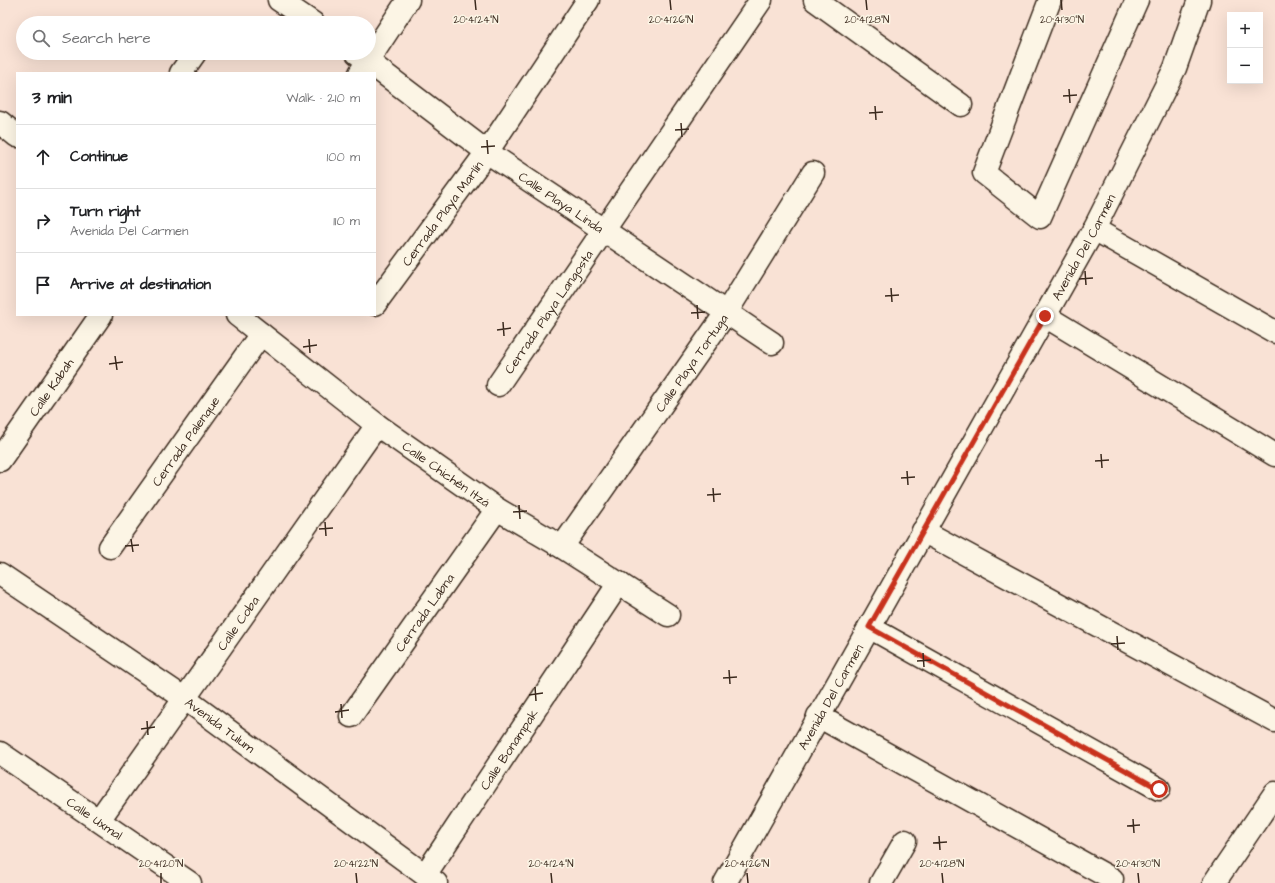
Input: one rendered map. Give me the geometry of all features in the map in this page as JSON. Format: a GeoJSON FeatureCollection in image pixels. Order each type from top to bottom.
{"type":"FeatureCollection","features":[{"type":"Feature","properties":{"kind":"street"},"geometry":{"type":"LineString","coordinates":[[279,0],[303,16]]}},
{"type":"Feature","properties":{"kind":"street"},"geometry":{"type":"LineString","coordinates":[[376,43],[408,0]]}},
{"type":"Feature","properties":{"kind":"street","name":"Cerrada Playa Marlín"},"geometry":{"type":"LineString","coordinates":[[376,303],[486,152],[588,0]]}},
{"type":"Feature","properties":{"kind":"street","name":"Cerrada Playa Langosta"},"geometry":{"type":"LineString","coordinates":[[498,385],[761,0]]}},
{"type":"Feature","properties":{"kind":"street"},"geometry":{"type":"LineString","coordinates":[[815,0],[961,105]]}},
{"type":"Feature","properties":{"kind":"street"},"geometry":{"type":"LineString","coordinates":[[1050,0],[984,173],[1040,217],[1137,0]]}},
{"type":"Feature","properties":{"kind":"street","name":"Avenida Del Carmen"},"geometry":{"type":"LineString","coordinates":[[725,883],[1094,229],[1175,68],[1198,0]]}},
{"type":"Feature","properties":{"kind":"street"},"geometry":{"type":"LineString","coordinates":[[182,72],[190,60]]}},
{"type":"Feature","properties":{"kind":"street","name":"Calle Playa Linda"},"geometry":{"type":"LineString","coordinates":[[362,62],[376,72]]}},
{"type":"Feature","properties":{"kind":"street","name":"Calle Playa Linda"},"geometry":{"type":"LineString","coordinates":[[376,72],[486,152],[772,343]]}},
{"type":"Feature","properties":{"kind":"street"},"geometry":{"type":"LineString","coordinates":[[0,122],[16,135]]}},
{"type":"Feature","properties":{"kind":"street","name":"Calle Playa Tortuga"},"geometry":{"type":"LineString","coordinates":[[562,547],[726,313],[813,173]]}},
{"type":"Feature","properties":{"kind":"street"},"geometry":{"type":"LineString","coordinates":[[1094,229],[1275,332]]}},
{"type":"Feature","properties":{"kind":"street","name":"Calle Kabah"},"geometry":{"type":"LineString","coordinates":[[0,460],[100,316]]}},
{"type":"Feature","properties":{"kind":"street","name":"Calle Chichén Itzá"},"geometry":{"type":"LineString","coordinates":[[238,316],[377,425],[497,509],[562,547],[668,615]]}},
{"type":"Feature","properties":{"kind":"street"},"geometry":{"type":"LineString","coordinates":[[1045,316],[1275,455]]}},
{"type":"Feature","properties":{"kind":"street","name":"Cerrada Palenque"},"geometry":{"type":"LineString","coordinates":[[110,547],[261,334]]}},
{"type":"Feature","properties":{"kind":"street","name":"Calle Coba"},"geometry":{"type":"LineString","coordinates":[[99,820],[377,425]]}},
{"type":"Feature","properties":{"kind":"street","name":"Cerrada Labna"},"geometry":{"type":"LineString","coordinates":[[350,716],[497,509]]}},
{"type":"Feature","properties":{"kind":"street"},"geometry":{"type":"LineString","coordinates":[[924,531],[1275,721]]}},
{"type":"Feature","properties":{"kind":"street","name":"Avenida Tulum"},"geometry":{"type":"LineString","coordinates":[[0,574],[184,698],[430,879]]}},
{"type":"Feature","properties":{"kind":"street","name":"Calle Bonampak"},"geometry":{"type":"LineString","coordinates":[[430,879],[618,583]]}},
{"type":"Feature","properties":{"kind":"street"},"geometry":{"type":"LineString","coordinates":[[869,627],[1159,789]]}},
{"type":"Feature","properties":{"kind":"street"},"geometry":{"type":"LineString","coordinates":[[818,716],[1112,879]]}},
{"type":"Feature","properties":{"kind":"street","name":"Calle Uxmal"},"geometry":{"type":"LineString","coordinates":[[0,753],[190,883]]}},
{"type":"Feature","properties":{"kind":"street"},"geometry":{"type":"LineString","coordinates":[[1214,883],[1275,793]]}},
{"type":"Feature","properties":{"kind":"street"},"geometry":{"type":"LineString","coordinates":[[882,883],[905,842]]}},
{"type":"Feature","properties":{"kind":"route"},"geometry":{"type":"LineString","coordinates":[[1045,316],[869,627],[1159,789]]}}]}
